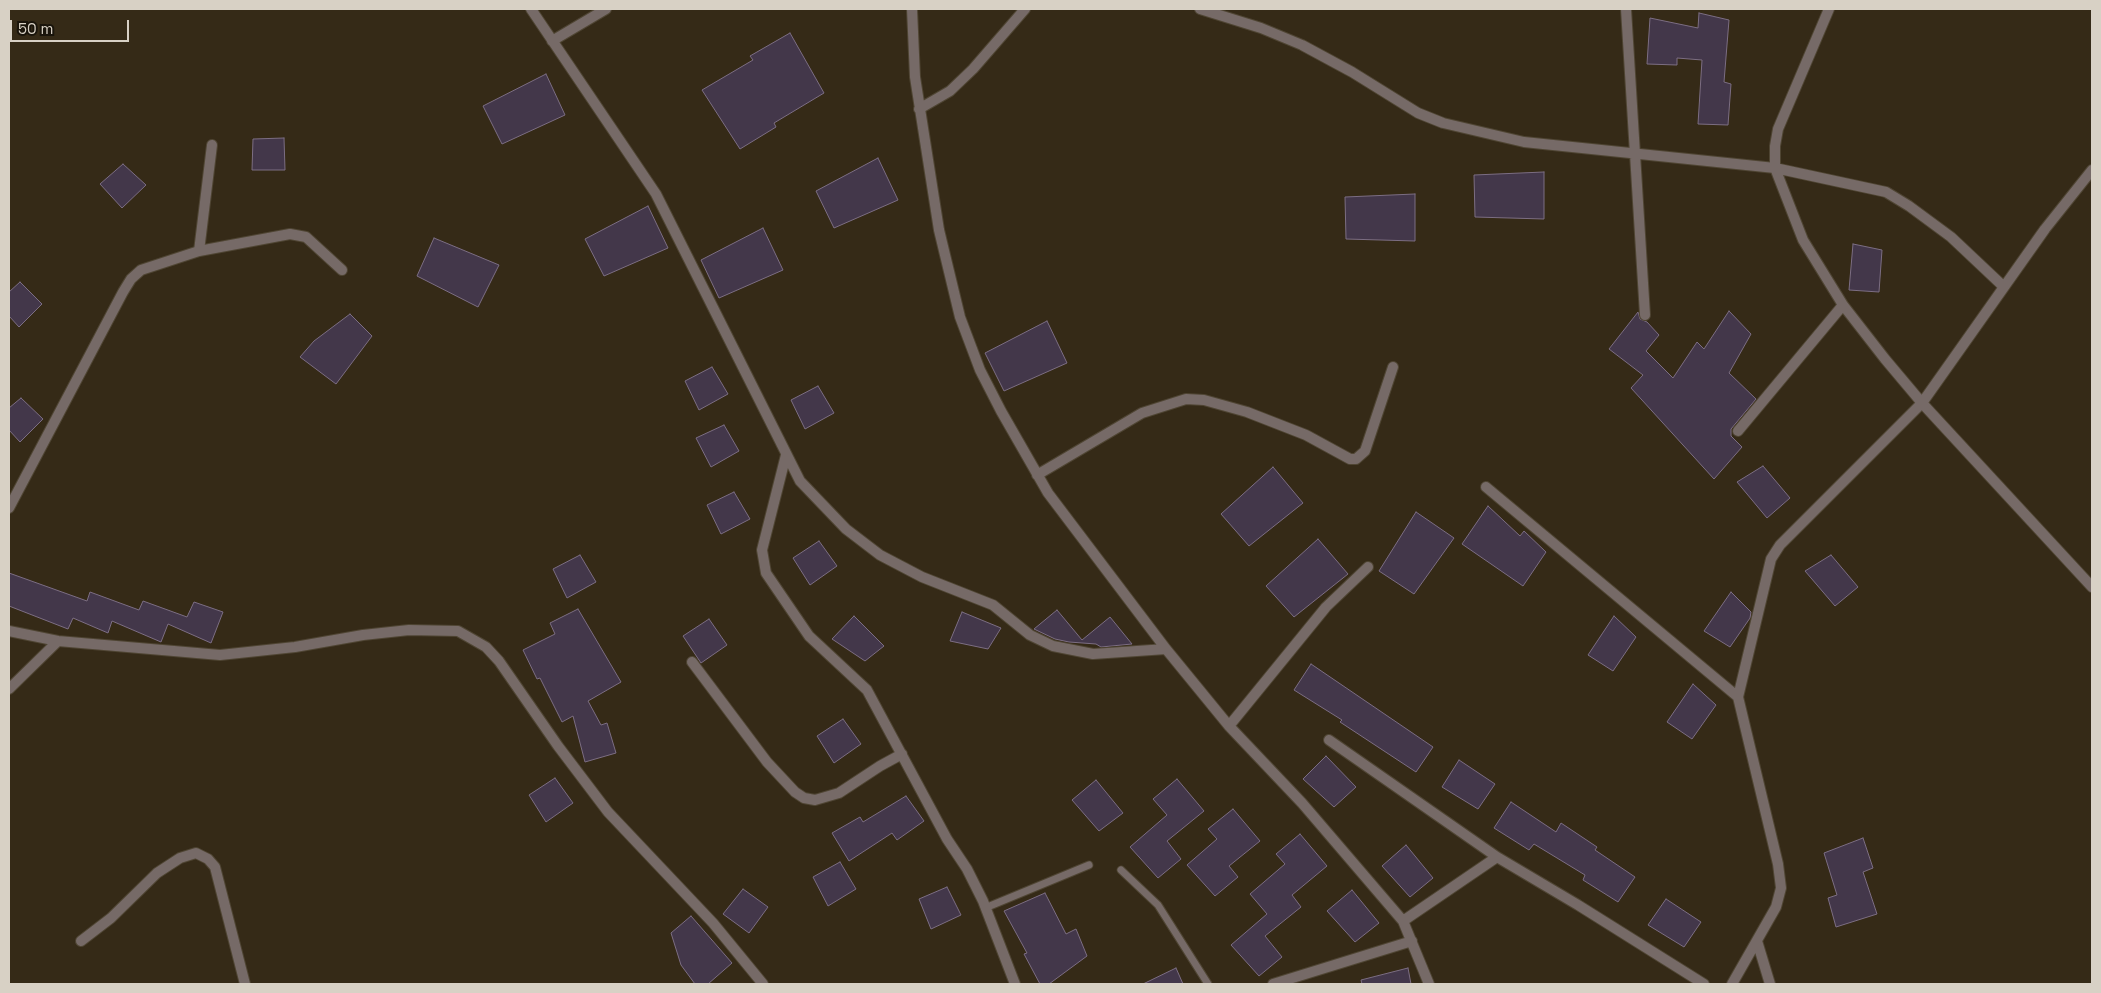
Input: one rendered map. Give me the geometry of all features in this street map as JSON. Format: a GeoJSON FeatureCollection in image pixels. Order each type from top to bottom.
{"type":"FeatureCollection","features":[{"type":"Feature","properties":{"kind":"street"},"geometry":{"type":"LineString","coordinates":[[531,9],[656,194],[800,482],[846,528],[880,555],[922,577],[993,605],[1037,640],[1061,648],[1093,654],[1166,649]]}},
{"type":"Feature","properties":{"kind":"street"},"geometry":{"type":"LineString","coordinates":[[552,40],[606,9]]}},
{"type":"Feature","properties":{"kind":"street"},"geometry":{"type":"LineString","coordinates":[[912,9],[912,45],[939,230],[960,317],[980,370],[1037,475],[1080,537],[1166,649],[1229,726],[1302,804],[1403,921],[1429,984]]}},
{"type":"Feature","properties":{"kind":"street"},"geometry":{"type":"LineString","coordinates":[[920,110],[950,91],[973,69],[1025,9]]}},
{"type":"Feature","properties":{"kind":"street"},"geometry":{"type":"LineString","coordinates":[[1200,9],[1261,28],[1302,45],[1352,72],[1418,113],[1443,123],[1524,142],[1774,168],[1886,192],[1910,206],[1951,237],[2004,287]]}},
{"type":"Feature","properties":{"kind":"street"},"geometry":{"type":"LineString","coordinates":[[1626,9],[1645,315]]}},
{"type":"Feature","properties":{"kind":"street"},"geometry":{"type":"LineString","coordinates":[[1829,9],[1778,130],[1774,168],[1807,248],[1843,306],[1922,403],[2092,587]]}},
{"type":"Feature","properties":{"kind":"street"},"geometry":{"type":"LineString","coordinates":[[199,251],[212,145]]}},
{"type":"Feature","properties":{"kind":"street"},"geometry":{"type":"LineString","coordinates":[[1732,984],[1776,907],[1781,888],[1778,864],[1738,698],[1766,578],[1776,552],[1786,539],[1922,403],[2004,287],[2092,170]]}},
{"type":"Feature","properties":{"kind":"street"},"geometry":{"type":"LineString","coordinates":[[9,508],[131,279],[141,270],[199,251],[277,235],[300,234],[306,237],[342,270]]}},
{"type":"Feature","properties":{"kind":"street"},"geometry":{"type":"LineString","coordinates":[[1738,431],[1843,306]]}},
{"type":"Feature","properties":{"kind":"street"},"geometry":{"type":"LineString","coordinates":[[1037,475],[1142,414],[1186,399],[1204,400],[1247,412],[1306,435],[1350,459],[1356,459],[1366,451],[1393,368]]}},
{"type":"Feature","properties":{"kind":"street"},"geometry":{"type":"LineString","coordinates":[[786,455],[762,550],[766,573],[808,636],[867,690],[948,839],[967,869],[985,908],[1015,984]]}},
{"type":"Feature","properties":{"kind":"street"},"geometry":{"type":"LineString","coordinates":[[1486,487],[1738,698]]}},
{"type":"Feature","properties":{"kind":"street"},"geometry":{"type":"LineString","coordinates":[[1229,726],[1326,607],[1368,567]]}},
{"type":"Feature","properties":{"kind":"street"},"geometry":{"type":"LineString","coordinates":[[9,631],[58,641],[220,654],[294,647],[400,631],[443,629],[458,631],[486,647],[499,661],[558,746],[608,812],[713,923],[763,984]]}},
{"type":"Feature","properties":{"kind":"street"},"geometry":{"type":"LineString","coordinates":[[9,689],[58,641]]}},
{"type":"Feature","properties":{"kind":"street"},"geometry":{"type":"LineString","coordinates":[[692,662],[767,762],[795,792],[804,798],[815,800],[839,793],[902,754]]}},
{"type":"Feature","properties":{"kind":"street"},"geometry":{"type":"LineString","coordinates":[[1330,740],[1497,857],[1704,984]]}},
{"type":"Feature","properties":{"kind":"street"},"geometry":{"type":"LineString","coordinates":[[81,941],[111,918],[157,873],[180,858],[196,853],[208,859],[215,867],[245,984]]}},
{"type":"Feature","properties":{"kind":"street"},"geometry":{"type":"LineString","coordinates":[[1403,921],[1497,857]]}},
{"type":"Feature","properties":{"kind":"street"},"geometry":{"type":"LineString","coordinates":[[1272,984],[1412,941]]}},
{"type":"Feature","properties":{"kind":"street"},"geometry":{"type":"LineString","coordinates":[[1757,941],[1770,984]]}},
{"type":"Feature","properties":{"kind":"lane"},"geometry":{"type":"LineString","coordinates":[[985,908],[1089,865]]}},
{"type":"Feature","properties":{"kind":"lane"},"geometry":{"type":"LineString","coordinates":[[1121,870],[1158,905],[1208,984]]}},
{"type":"Feature","properties":{"kind":"building"},"geometry":{"type":"Polygon","coordinates":[[[1699,13],[1729,20],[1724,82],[1731,84],[1728,125],[1698,124],[1702,60],[1677,58],[1677,65],[1647,64],[1650,18],[1698,28],[1699,13]]]}},
{"type":"Feature","properties":{"kind":"building"},"geometry":{"type":"Polygon","coordinates":[[[790,33],[824,93],[774,123],[776,127],[740,149],[702,90],[753,60],[750,56],[790,33]]]}},
{"type":"Feature","properties":{"kind":"building"},"geometry":{"type":"Polygon","coordinates":[[[546,74],[565,115],[502,144],[483,106],[546,74]]]}},
{"type":"Feature","properties":{"kind":"building"},"geometry":{"type":"Polygon","coordinates":[[[284,138],[285,170],[252,170],[253,139],[284,138]]]}},
{"type":"Feature","properties":{"kind":"building"},"geometry":{"type":"Polygon","coordinates":[[[878,158],[898,200],[834,228],[816,191],[878,158]]]}},
{"type":"Feature","properties":{"kind":"building"},"geometry":{"type":"Polygon","coordinates":[[[123,164],[146,185],[122,208],[100,184],[123,164]]]}},
{"type":"Feature","properties":{"kind":"building"},"geometry":{"type":"Polygon","coordinates":[[[1544,172],[1544,219],[1475,217],[1474,175],[1544,172]]]}},
{"type":"Feature","properties":{"kind":"building"},"geometry":{"type":"Polygon","coordinates":[[[1415,194],[1415,241],[1346,239],[1345,197],[1415,194]]]}},
{"type":"Feature","properties":{"kind":"building"},"geometry":{"type":"Polygon","coordinates":[[[648,206],[668,248],[604,276],[585,239],[648,206]]]}},
{"type":"Feature","properties":{"kind":"building"},"geometry":{"type":"Polygon","coordinates":[[[763,228],[783,270],[719,298],[701,260],[763,228]]]}},
{"type":"Feature","properties":{"kind":"building"},"geometry":{"type":"Polygon","coordinates":[[[434,238],[499,265],[478,307],[417,276],[434,238]]]}},
{"type":"Feature","properties":{"kind":"building"},"geometry":{"type":"Polygon","coordinates":[[[1853,244],[1882,250],[1879,292],[1849,290],[1853,244]]]}},
{"type":"Feature","properties":{"kind":"building"},"geometry":{"type":"Polygon","coordinates":[[[20,282],[42,304],[19,327],[9,316],[9,292],[20,282]]]}},
{"type":"Feature","properties":{"kind":"building"},"geometry":{"type":"Polygon","coordinates":[[[1729,311],[1751,334],[1729,373],[1756,399],[1731,429],[1731,436],[1742,447],[1714,479],[1631,388],[1643,375],[1609,349],[1638,312],[1640,319],[1647,322],[1659,335],[1646,351],[1673,378],[1697,342],[1704,349],[1729,311]]]}},
{"type":"Feature","properties":{"kind":"building"},"geometry":{"type":"Polygon","coordinates":[[[350,314],[372,336],[336,384],[300,357],[314,341],[350,314]]]}},
{"type":"Feature","properties":{"kind":"building"},"geometry":{"type":"Polygon","coordinates":[[[1047,321],[1067,363],[1004,391],[985,353],[1047,321]]]}},
{"type":"Feature","properties":{"kind":"building"},"geometry":{"type":"Polygon","coordinates":[[[712,367],[728,394],[699,410],[685,381],[712,367]]]}},
{"type":"Feature","properties":{"kind":"building"},"geometry":{"type":"Polygon","coordinates":[[[818,386],[834,413],[805,429],[791,400],[818,386]]]}},
{"type":"Feature","properties":{"kind":"building"},"geometry":{"type":"Polygon","coordinates":[[[21,398],[43,419],[20,442],[9,430],[9,408],[21,398]]]}},
{"type":"Feature","properties":{"kind":"building"},"geometry":{"type":"Polygon","coordinates":[[[724,425],[739,451],[711,467],[696,438],[724,425]]]}},
{"type":"Feature","properties":{"kind":"building"},"geometry":{"type":"Polygon","coordinates":[[[1763,466],[1790,498],[1767,518],[1737,482],[1763,466]]]}},
{"type":"Feature","properties":{"kind":"building"},"geometry":{"type":"Polygon","coordinates":[[[1273,467],[1303,503],[1249,546],[1221,514],[1273,467]]]}},
{"type":"Feature","properties":{"kind":"building"},"geometry":{"type":"Polygon","coordinates":[[[734,492],[750,519],[721,534],[707,505],[734,492]]]}},
{"type":"Feature","properties":{"kind":"building"},"geometry":{"type":"Polygon","coordinates":[[[1488,506],[1520,536],[1524,531],[1546,552],[1523,586],[1462,544],[1488,506]]]}},
{"type":"Feature","properties":{"kind":"building"},"geometry":{"type":"Polygon","coordinates":[[[1416,512],[1454,538],[1414,594],[1379,571],[1416,512]]]}},
{"type":"Feature","properties":{"kind":"building"},"geometry":{"type":"Polygon","coordinates":[[[1318,539],[1348,574],[1294,617],[1266,586],[1318,539]]]}},
{"type":"Feature","properties":{"kind":"building"},"geometry":{"type":"Polygon","coordinates":[[[819,541],[837,566],[810,585],[793,558],[819,541]]]}},
{"type":"Feature","properties":{"kind":"building"},"geometry":{"type":"Polygon","coordinates":[[[580,555],[596,582],[567,598],[553,569],[580,555]]]}},
{"type":"Feature","properties":{"kind":"building"},"geometry":{"type":"Polygon","coordinates":[[[1831,555],[1858,587],[1835,606],[1805,571],[1831,555]]]}},
{"type":"Feature","properties":{"kind":"building"},"geometry":{"type":"Polygon","coordinates":[[[9,573],[87,601],[90,592],[139,610],[143,601],[187,617],[194,602],[223,612],[211,643],[168,624],[161,642],[112,621],[108,633],[73,618],[68,629],[9,606],[9,573]]]}},
{"type":"Feature","properties":{"kind":"building"},"geometry":{"type":"Polygon","coordinates":[[[1731,592],[1751,612],[1750,618],[1730,647],[1704,631],[1731,592]]]}},
{"type":"Feature","properties":{"kind":"building"},"geometry":{"type":"Polygon","coordinates":[[[578,609],[621,682],[588,701],[601,725],[607,723],[616,753],[585,762],[573,716],[562,722],[540,678],[537,679],[523,650],[555,634],[550,623],[578,609]]]}},
{"type":"Feature","properties":{"kind":"building"},"geometry":{"type":"Polygon","coordinates":[[[1057,610],[1082,640],[1110,617],[1132,644],[1101,647],[1096,644],[1055,639],[1034,629],[1057,610]]]}},
{"type":"Feature","properties":{"kind":"building"},"geometry":{"type":"Polygon","coordinates":[[[962,612],[1001,628],[988,649],[950,641],[962,612]]]}},
{"type":"Feature","properties":{"kind":"building"},"geometry":{"type":"Polygon","coordinates":[[[854,616],[884,646],[865,661],[832,639],[854,616]]]}},
{"type":"Feature","properties":{"kind":"building"},"geometry":{"type":"Polygon","coordinates":[[[1614,616],[1636,637],[1613,671],[1588,655],[1614,616]]]}},
{"type":"Feature","properties":{"kind":"building"},"geometry":{"type":"Polygon","coordinates":[[[709,619],[727,645],[701,663],[683,636],[709,619]]]}},
{"type":"Feature","properties":{"kind":"building"},"geometry":{"type":"Polygon","coordinates":[[[1311,664],[1433,747],[1416,772],[1340,722],[1342,720],[1294,690],[1311,664]]]}},
{"type":"Feature","properties":{"kind":"building"},"geometry":{"type":"Polygon","coordinates":[[[1693,684],[1716,705],[1692,739],[1667,722],[1693,684]]]}},
{"type":"Feature","properties":{"kind":"building"},"geometry":{"type":"Polygon","coordinates":[[[843,719],[861,744],[834,763],[817,736],[843,719]]]}},
{"type":"Feature","properties":{"kind":"building"},"geometry":{"type":"Polygon","coordinates":[[[1326,756],[1356,787],[1334,807],[1303,779],[1326,756]]]}},
{"type":"Feature","properties":{"kind":"building"},"geometry":{"type":"Polygon","coordinates":[[[1459,760],[1495,784],[1478,809],[1442,787],[1459,760]]]}},
{"type":"Feature","properties":{"kind":"building"},"geometry":{"type":"Polygon","coordinates":[[[555,778],[573,803],[546,822],[529,795],[555,778]]]}},
{"type":"Feature","properties":{"kind":"building"},"geometry":{"type":"Polygon","coordinates":[[[1177,779],[1204,811],[1167,841],[1181,859],[1158,878],[1130,847],[1167,815],[1153,799],[1177,779]]]}},
{"type":"Feature","properties":{"kind":"building"},"geometry":{"type":"Polygon","coordinates":[[[1096,780],[1123,813],[1099,831],[1072,800],[1096,780]]]}},
{"type":"Feature","properties":{"kind":"building"},"geometry":{"type":"Polygon","coordinates":[[[906,796],[924,821],[897,840],[892,833],[849,861],[832,833],[860,817],[863,822],[906,796]]]}},
{"type":"Feature","properties":{"kind":"building"},"geometry":{"type":"Polygon","coordinates":[[[1511,802],[1556,832],[1561,823],[1597,847],[1595,850],[1635,877],[1618,902],[1583,880],[1585,875],[1534,844],[1529,850],[1494,828],[1511,802]]]}},
{"type":"Feature","properties":{"kind":"building"},"geometry":{"type":"Polygon","coordinates":[[[1233,809],[1260,841],[1229,866],[1238,877],[1215,896],[1187,865],[1217,839],[1208,829],[1233,809]]]}},
{"type":"Feature","properties":{"kind":"building"},"geometry":{"type":"Polygon","coordinates":[[[1300,834],[1327,866],[1292,895],[1301,907],[1265,936],[1282,957],[1259,976],[1231,945],[1267,914],[1250,894],[1285,864],[1276,854],[1300,834]]]}},
{"type":"Feature","properties":{"kind":"building"},"geometry":{"type":"Polygon","coordinates":[[[1863,838],[1873,868],[1863,872],[1877,914],[1836,927],[1828,898],[1837,895],[1824,853],[1863,838]]]}},
{"type":"Feature","properties":{"kind":"building"},"geometry":{"type":"Polygon","coordinates":[[[1406,845],[1433,878],[1410,897],[1382,866],[1406,845]]]}},
{"type":"Feature","properties":{"kind":"building"},"geometry":{"type":"Polygon","coordinates":[[[840,862],[856,889],[828,906],[813,877],[840,862]]]}},
{"type":"Feature","properties":{"kind":"building"},"geometry":{"type":"Polygon","coordinates":[[[947,887],[961,915],[931,929],[919,899],[947,887]]]}},
{"type":"Feature","properties":{"kind":"building"},"geometry":{"type":"Polygon","coordinates":[[[743,889],[768,907],[749,933],[723,914],[743,889]]]}},
{"type":"Feature","properties":{"kind":"building"},"geometry":{"type":"Polygon","coordinates":[[[1352,890],[1379,923],[1355,942],[1327,911],[1352,890]]]}},
{"type":"Feature","properties":{"kind":"building"},"geometry":{"type":"Polygon","coordinates":[[[1045,893],[1066,934],[1076,929],[1087,956],[1049,984],[1040,984],[1024,954],[1027,953],[1004,911],[1045,893]]]}},
{"type":"Feature","properties":{"kind":"building"},"geometry":{"type":"Polygon","coordinates":[[[1666,899],[1701,922],[1684,947],[1648,925],[1666,899]]]}},
{"type":"Feature","properties":{"kind":"building"},"geometry":{"type":"Polygon","coordinates":[[[691,916],[732,963],[708,984],[695,984],[681,965],[671,933],[691,916]]]}},
{"type":"Feature","properties":{"kind":"building"},"geometry":{"type":"Polygon","coordinates":[[[1176,968],[1183,984],[1143,984],[1176,968]]]}},
{"type":"Feature","properties":{"kind":"building"},"geometry":{"type":"Polygon","coordinates":[[[1408,968],[1411,984],[1362,984],[1361,980],[1408,968]]]}}]}
